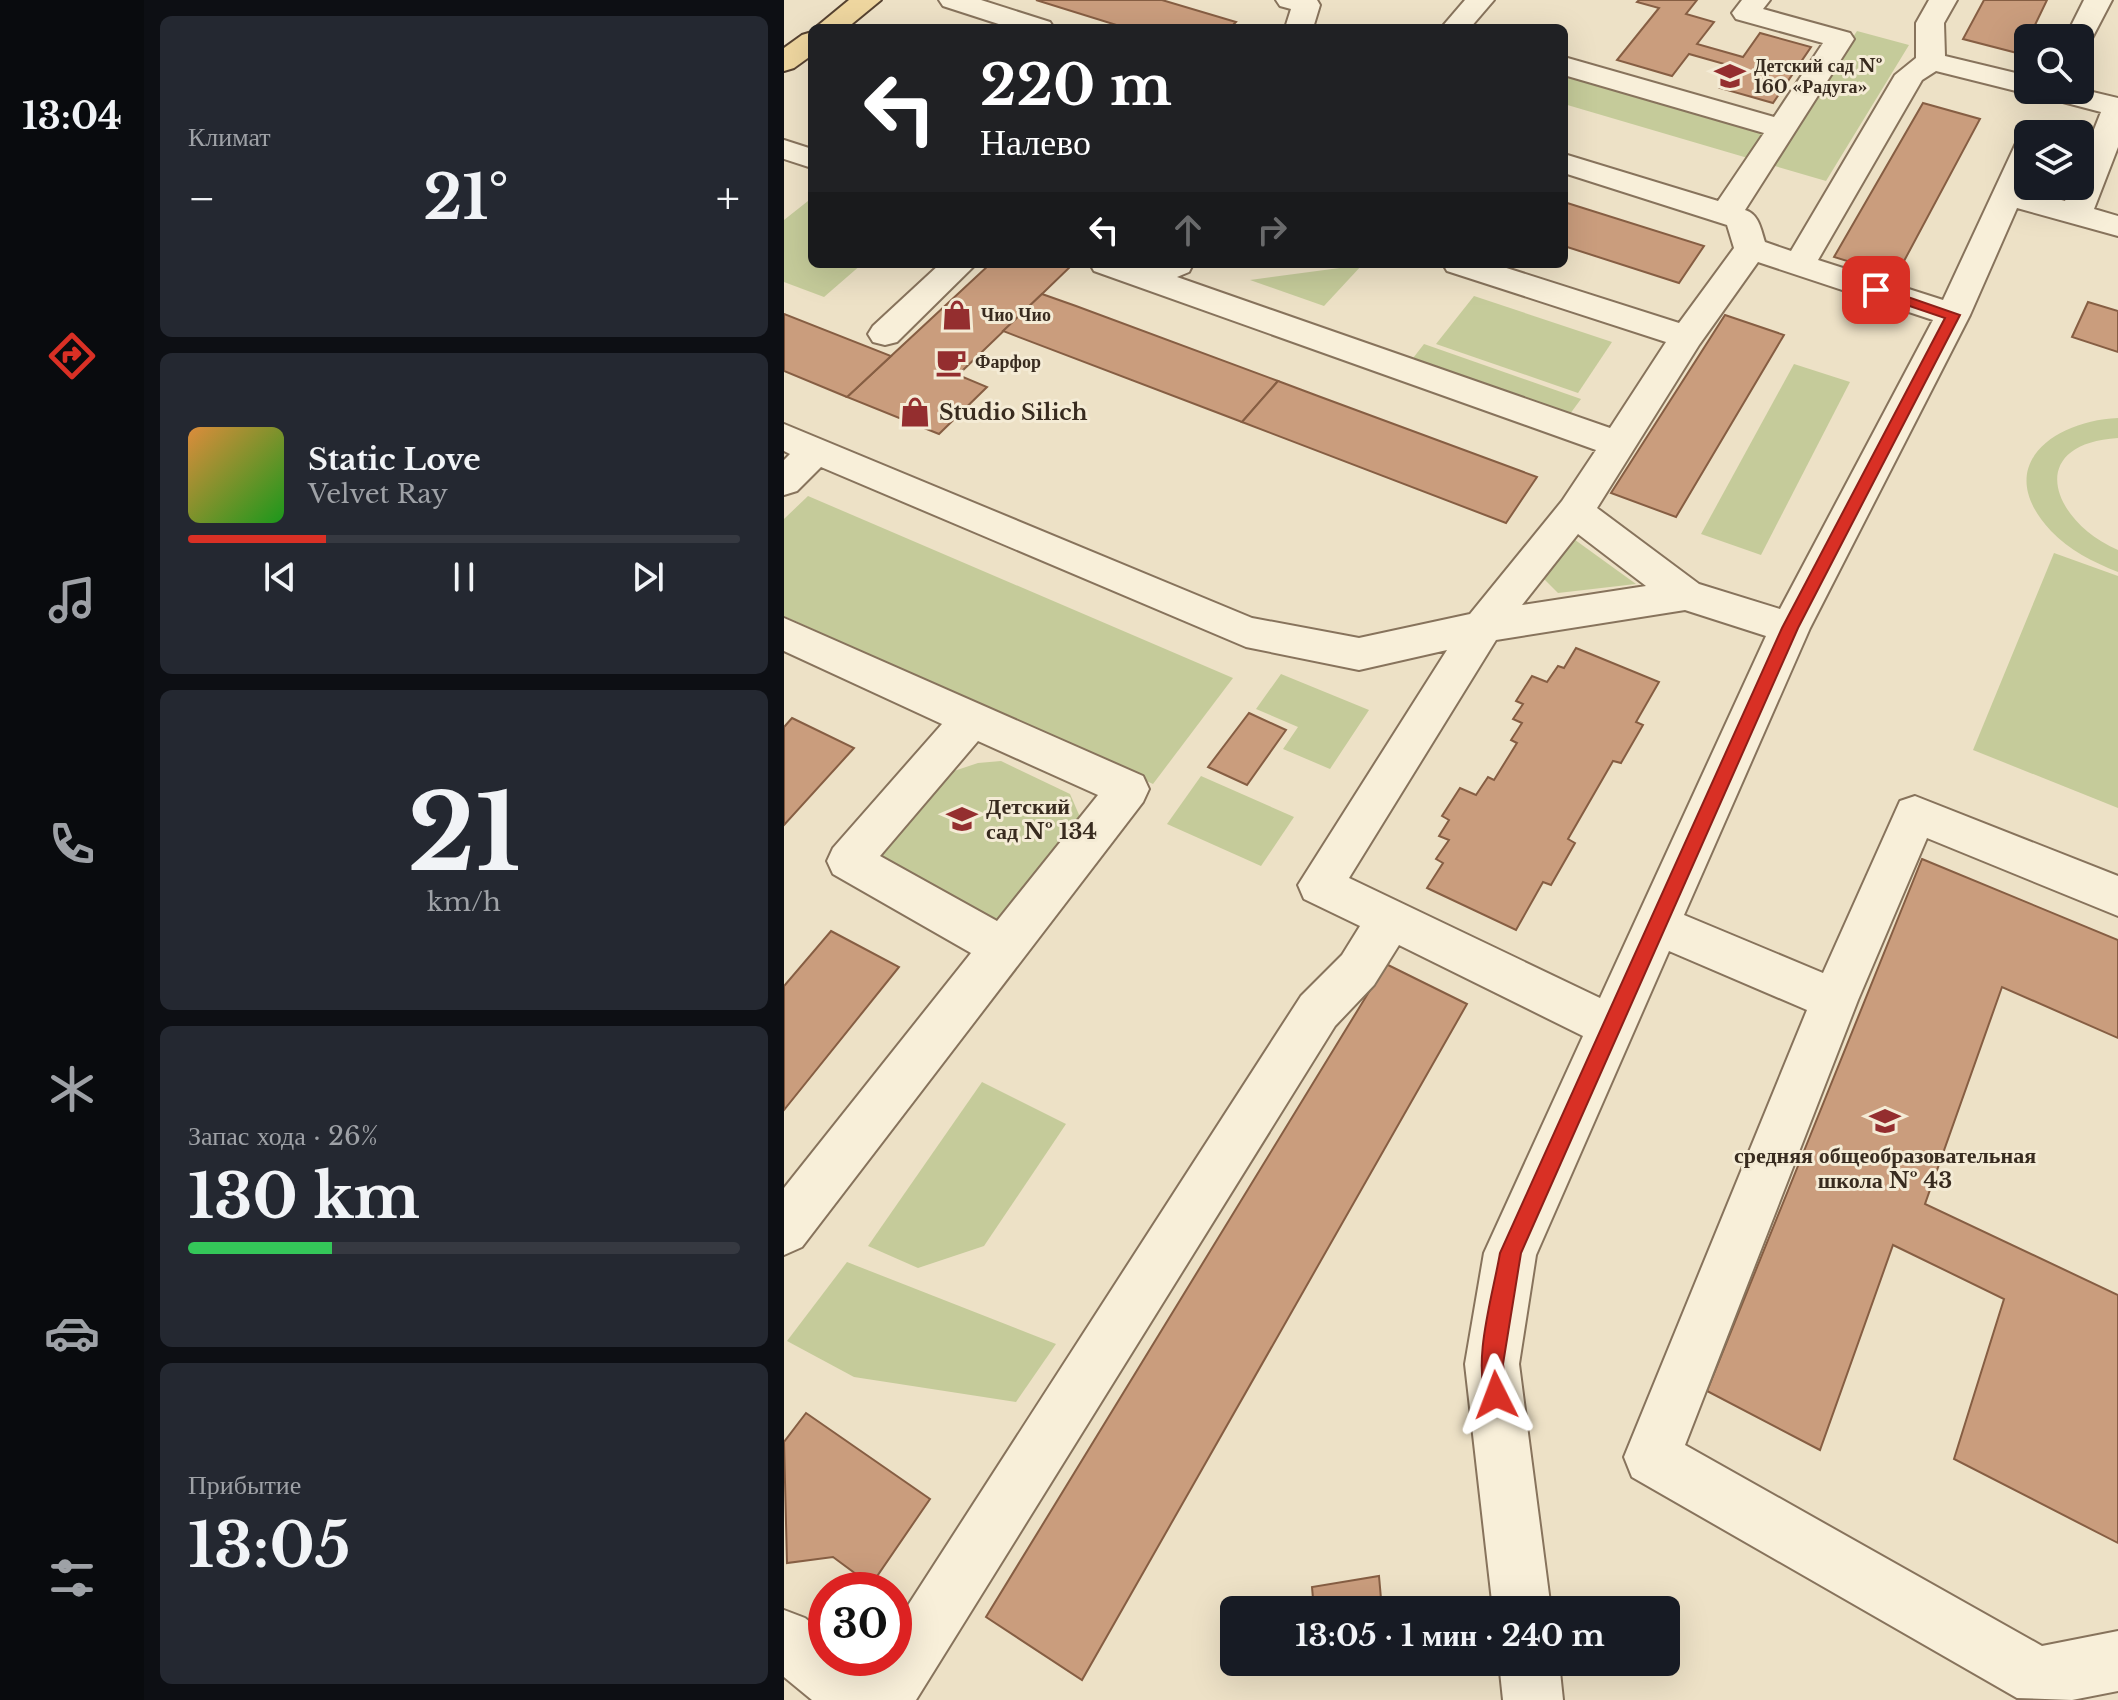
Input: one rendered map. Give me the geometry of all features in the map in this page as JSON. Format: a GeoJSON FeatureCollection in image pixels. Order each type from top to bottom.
{"type":"FeatureCollection","features":[{"type":"Feature","properties":{"kind":"main road"},"geometry":{"type":"LineString","coordinates":[[834,24],[867,0]]}},
{"type":"Feature","properties":{"kind":"main road"},"geometry":{"type":"LineString","coordinates":[[784,62],[808,44]]}},
{"type":"Feature","properties":{"kind":"street"},"geometry":{"type":"LineString","coordinates":[[953,0],[1028,24]]}},
{"type":"Feature","properties":{"kind":"street"},"geometry":{"type":"LineString","coordinates":[[1290,0],[1306,5],[1300,24]]}},
{"type":"Feature","properties":{"kind":"street"},"geometry":{"type":"LineString","coordinates":[[1459,24],[1480,0]]}},
{"type":"Feature","properties":{"kind":"street"},"geometry":{"type":"LineString","coordinates":[[1726,214],[1840,39],[1746,13],[1756,0]]}},
{"type":"Feature","properties":{"kind":"street"},"geometry":{"type":"LineString","coordinates":[[1931,61],[1930,23],[1943,0]]}},
{"type":"Feature","properties":{"kind":"street"},"geometry":{"type":"LineString","coordinates":[[2086,24],[2098,0]]}},
{"type":"Feature","properties":{"kind":"street"},"geometry":{"type":"LineString","coordinates":[[1799,265],[1910,75],[1931,61],[2014,82]]}},
{"type":"Feature","properties":{"kind":"street"},"geometry":{"type":"LineString","coordinates":[[1568,67],[1782,129]]}},
{"type":"Feature","properties":{"kind":"street"},"geometry":{"type":"LineString","coordinates":[[2076,214],[2118,107],[2094,101]]}},
{"type":"Feature","properties":{"kind":"street"},"geometry":{"type":"LineString","coordinates":[[784,149],[808,158]]}},
{"type":"Feature","properties":{"kind":"street"},"geometry":{"type":"LineString","coordinates":[[1568,164],[1741,219],[1751,249]]}},
{"type":"Feature","properties":{"kind":"street"},"geometry":{"type":"LineString","coordinates":[[1520,1596],[1492,1364],[1510,1253],[1790,628],[1953,315],[2014,181]]}},
{"type":"Feature","properties":{"kind":"street"},"geometry":{"type":"LineString","coordinates":[[2008,195],[2118,226]]}},
{"type":"Feature","properties":{"kind":"street"},"geometry":{"type":"LineString","coordinates":[[1751,249],[1953,315]]}},
{"type":"Feature","properties":{"kind":"street"},"geometry":{"type":"LineString","coordinates":[[1612,1027],[1320,885],[1483,627],[1575,511],[1687,337],[1751,249]]}},
{"type":"Feature","properties":{"kind":"street"},"geometry":{"type":"LineString","coordinates":[[885,334],[956,268]]}},
{"type":"Feature","properties":{"kind":"street"},"geometry":{"type":"LineString","coordinates":[[1134,268],[1169,273],[1618,444]]}},
{"type":"Feature","properties":{"kind":"street"},"geometry":{"type":"LineString","coordinates":[[1471,268],[1687,337]]}},
{"type":"Feature","properties":{"kind":"street"},"geometry":{"type":"LineString","coordinates":[[784,482],[800,444],[1246,632],[1359,654],[1483,627],[1685,595]]}},
{"type":"Feature","properties":{"kind":"street"},"geometry":{"type":"LineString","coordinates":[[1575,511],[1685,595],[1790,628]]}},
{"type":"Feature","properties":{"kind":"street"},"geometry":{"type":"LineString","coordinates":[[784,634],[1128,789],[784,1229]]}},
{"type":"Feature","properties":{"kind":"street"},"geometry":{"type":"LineString","coordinates":[[972,719],[849,861],[1003,948]]}},
{"type":"Feature","properties":{"kind":"street"},"geometry":{"type":"LineString","coordinates":[[2118,896],[1915,814],[1835,1000],[1652,1457],[2038,1677],[2118,1661]]}},
{"type":"Feature","properties":{"kind":"street"},"geometry":{"type":"LineString","coordinates":[[882,1700],[1318,1011],[1358,970],[1390,919]]}},
{"type":"Feature","properties":{"kind":"street"},"geometry":{"type":"LineString","coordinates":[[1658,925],[1835,1000]]}},
{"type":"Feature","properties":{"kind":"street"},"geometry":{"type":"LineString","coordinates":[[784,1639],[859,1700]]}},
{"type":"Feature","properties":{"kind":"street"},"geometry":{"type":"LineString","coordinates":[[1530,1676],[1533,1700]]}},
{"type":"Feature","properties":{"kind":"green space"},"geometry":{"type":"Polygon","coordinates":[[[1857,31],[1909,45],[1826,181],[1568,105],[1568,74],[1788,137],[1857,31]]]}},
{"type":"Feature","properties":{"kind":"green space"},"geometry":{"type":"Polygon","coordinates":[[[808,201],[808,268],[857,268],[824,297],[784,282],[784,220],[808,201]]]}},
{"type":"Feature","properties":{"kind":"green space"},"geometry":{"type":"Polygon","coordinates":[[[1340,268],[1359,268],[1324,306],[1250,280],[1340,268]]]}},
{"type":"Feature","properties":{"kind":"green space"},"geometry":{"type":"Polygon","coordinates":[[[1474,296],[1612,342],[1578,393],[1436,344],[1474,296]]]}},
{"type":"Feature","properties":{"kind":"green space"},"geometry":{"type":"Polygon","coordinates":[[[1424,344],[1581,399],[1567,418],[1410,362],[1424,344]]]}},
{"type":"Feature","properties":{"kind":"green space"},"geometry":{"type":"Polygon","coordinates":[[[1794,364],[1850,382],[1761,555],[1701,534],[1794,364]]]}},
{"type":"Feature","properties":{"kind":"green space"},"geometry":{"type":"Polygon","coordinates":[[[2118,418],[2118,438],[2088,443],[2069,454],[2059,468],[2058,485],[2064,503],[2077,521],[2095,537],[2118,550],[2118,572],[2082,555],[2058,538],[2034,508],[2027,487],[2028,468],[2037,452],[2052,438],[2094,421],[2118,418]]]}},
{"type":"Feature","properties":{"kind":"green space"},"geometry":{"type":"Polygon","coordinates":[[[808,496],[1233,678],[1153,784],[784,616],[784,519],[808,496]]]}},
{"type":"Feature","properties":{"kind":"green space"},"geometry":{"type":"Polygon","coordinates":[[[1571,537],[1636,584],[1558,593],[1544,579],[1544,568],[1571,537]]]}},
{"type":"Feature","properties":{"kind":"green space"},"geometry":{"type":"Polygon","coordinates":[[[2054,553],[2118,576],[2118,808],[1973,750],[2054,553]]]}},
{"type":"Feature","properties":{"kind":"green space"},"geometry":{"type":"Polygon","coordinates":[[[1281,674],[1369,710],[1330,769],[1283,749],[1298,727],[1256,709],[1281,674]]]}},
{"type":"Feature","properties":{"kind":"green space"},"geometry":{"type":"Polygon","coordinates":[[[1001,761],[1070,794],[1080,817],[1076,842],[1003,935],[873,866],[954,771],[978,763],[1001,761]]]}},
{"type":"Feature","properties":{"kind":"green space"},"geometry":{"type":"Polygon","coordinates":[[[1201,776],[1294,817],[1261,866],[1167,824],[1201,776]]]}},
{"type":"Feature","properties":{"kind":"green space"},"geometry":{"type":"Polygon","coordinates":[[[982,1082],[1066,1124],[984,1246],[918,1268],[868,1246],[982,1082]]]}},
{"type":"Feature","properties":{"kind":"green space"},"geometry":{"type":"Polygon","coordinates":[[[847,1262],[1056,1344],[1016,1402],[854,1377],[787,1341],[847,1262]]]}},
{"type":"Feature","properties":{"kind":"building"},"geometry":{"type":"Polygon","coordinates":[[[1036,0],[1162,0],[1236,22],[1234,24],[1113,24],[1036,0]]]}},
{"type":"Feature","properties":{"kind":"building"},"geometry":{"type":"Polygon","coordinates":[[[1697,0],[1686,14],[1714,22],[1697,44],[1743,57],[1760,33],[1811,47],[1773,103],[1720,88],[1735,67],[1689,54],[1672,76],[1617,60],[1659,8],[1637,2],[1697,0]]]}},
{"type":"Feature","properties":{"kind":"building"},"geometry":{"type":"Polygon","coordinates":[[[1984,0],[2047,0],[2035,24],[2014,24],[2014,52],[1963,39],[1984,0]]]}},
{"type":"Feature","properties":{"kind":"building"},"geometry":{"type":"Polygon","coordinates":[[[1923,103],[1980,119],[1896,276],[1834,257],[1923,103]]]}},
{"type":"Feature","properties":{"kind":"building"},"geometry":{"type":"Polygon","coordinates":[[[1568,203],[1704,246],[1679,283],[1568,247],[1568,203]]]}},
{"type":"Feature","properties":{"kind":"building"},"geometry":{"type":"Polygon","coordinates":[[[986,268],[1069,268],[958,375],[987,387],[939,434],[847,397],[986,268]]]}},
{"type":"Feature","properties":{"kind":"building"},"geometry":{"type":"Polygon","coordinates":[[[1042,294],[1278,381],[1242,422],[1003,331],[1042,294]]]}},
{"type":"Feature","properties":{"kind":"building"},"geometry":{"type":"Polygon","coordinates":[[[2088,302],[2118,311],[2118,352],[2072,337],[2088,302]]]}},
{"type":"Feature","properties":{"kind":"building"},"geometry":{"type":"Polygon","coordinates":[[[784,314],[891,356],[847,397],[784,371],[784,314]]]}},
{"type":"Feature","properties":{"kind":"building"},"geometry":{"type":"Polygon","coordinates":[[[1725,315],[1784,335],[1676,517],[1611,493],[1725,315]]]}},
{"type":"Feature","properties":{"kind":"building"},"geometry":{"type":"Polygon","coordinates":[[[1278,381],[1537,477],[1506,523],[1242,422],[1278,381]]]}},
{"type":"Feature","properties":{"kind":"building"},"geometry":{"type":"Polygon","coordinates":[[[1576,648],[1659,682],[1636,722],[1643,725],[1621,763],[1613,761],[1568,839],[1575,843],[1551,885],[1543,882],[1516,930],[1427,888],[1443,863],[1436,859],[1449,840],[1439,836],[1449,820],[1442,816],[1460,788],[1476,795],[1488,777],[1494,780],[1517,743],[1511,740],[1522,723],[1513,719],[1523,704],[1516,701],[1532,676],[1547,682],[1558,666],[1564,668],[1576,648]]]}},
{"type":"Feature","properties":{"kind":"building"},"geometry":{"type":"Polygon","coordinates":[[[1249,713],[1286,730],[1247,785],[1208,767],[1249,713]]]}},
{"type":"Feature","properties":{"kind":"building"},"geometry":{"type":"Polygon","coordinates":[[[792,718],[854,748],[784,825],[784,727],[792,718]]]}},
{"type":"Feature","properties":{"kind":"building","name":"средняя общеобразовательная школа № 43"},"geometry":{"type":"Polygon","coordinates":[[[1922,859],[2118,940],[2118,1038],[2002,987],[1925,1204],[2118,1295],[2118,1543],[1954,1459],[2004,1299],[1893,1245],[1820,1450],[1707,1391],[1922,859]]]}},
{"type":"Feature","properties":{"kind":"building"},"geometry":{"type":"Polygon","coordinates":[[[831,931],[899,967],[784,1110],[784,986],[831,931]]]}},
{"type":"Feature","properties":{"kind":"building"},"geometry":{"type":"Polygon","coordinates":[[[1386,964],[1467,1004],[1082,1680],[986,1617],[1386,964]]]}},
{"type":"Feature","properties":{"kind":"building"},"geometry":{"type":"Polygon","coordinates":[[[806,1413],[930,1499],[880,1572],[853,1572],[833,1557],[787,1563],[784,1442],[806,1413]]]}},
{"type":"Feature","properties":{"kind":"building"},"geometry":{"type":"Polygon","coordinates":[[[1379,1576],[1381,1596],[1313,1596],[1312,1587],[1379,1576]]]}},
{"type":"Feature","properties":{"kind":"place","name":"Детский сад № 160 «Радуга»"},"geometry":{"type":"Point","coordinates":[1730,76]}},
{"type":"Feature","properties":{"kind":"place","name":"Чио Чио"},"geometry":{"type":"Point","coordinates":[957,315]}},
{"type":"Feature","properties":{"kind":"place","name":"Фарфор"},"geometry":{"type":"Point","coordinates":[951,362]}},
{"type":"Feature","properties":{"kind":"place","name":"Studio Silich"},"geometry":{"type":"Point","coordinates":[915,412]}},
{"type":"Feature","properties":{"kind":"place","name":"Детский сад № 134"},"geometry":{"type":"Point","coordinates":[962,819]}},
{"type":"Feature","properties":{"kind":"place","name":"средняя общеобразовательная школа № 43"},"geometry":{"type":"Point","coordinates":[1885,1121]}},
{"type":"Feature","properties":{"kind":"route"},"geometry":{"type":"LineString","coordinates":[[1496,1395],[1492,1364],[1510,1253],[1790,628],[1953,315],[1876,290]]}}]}
